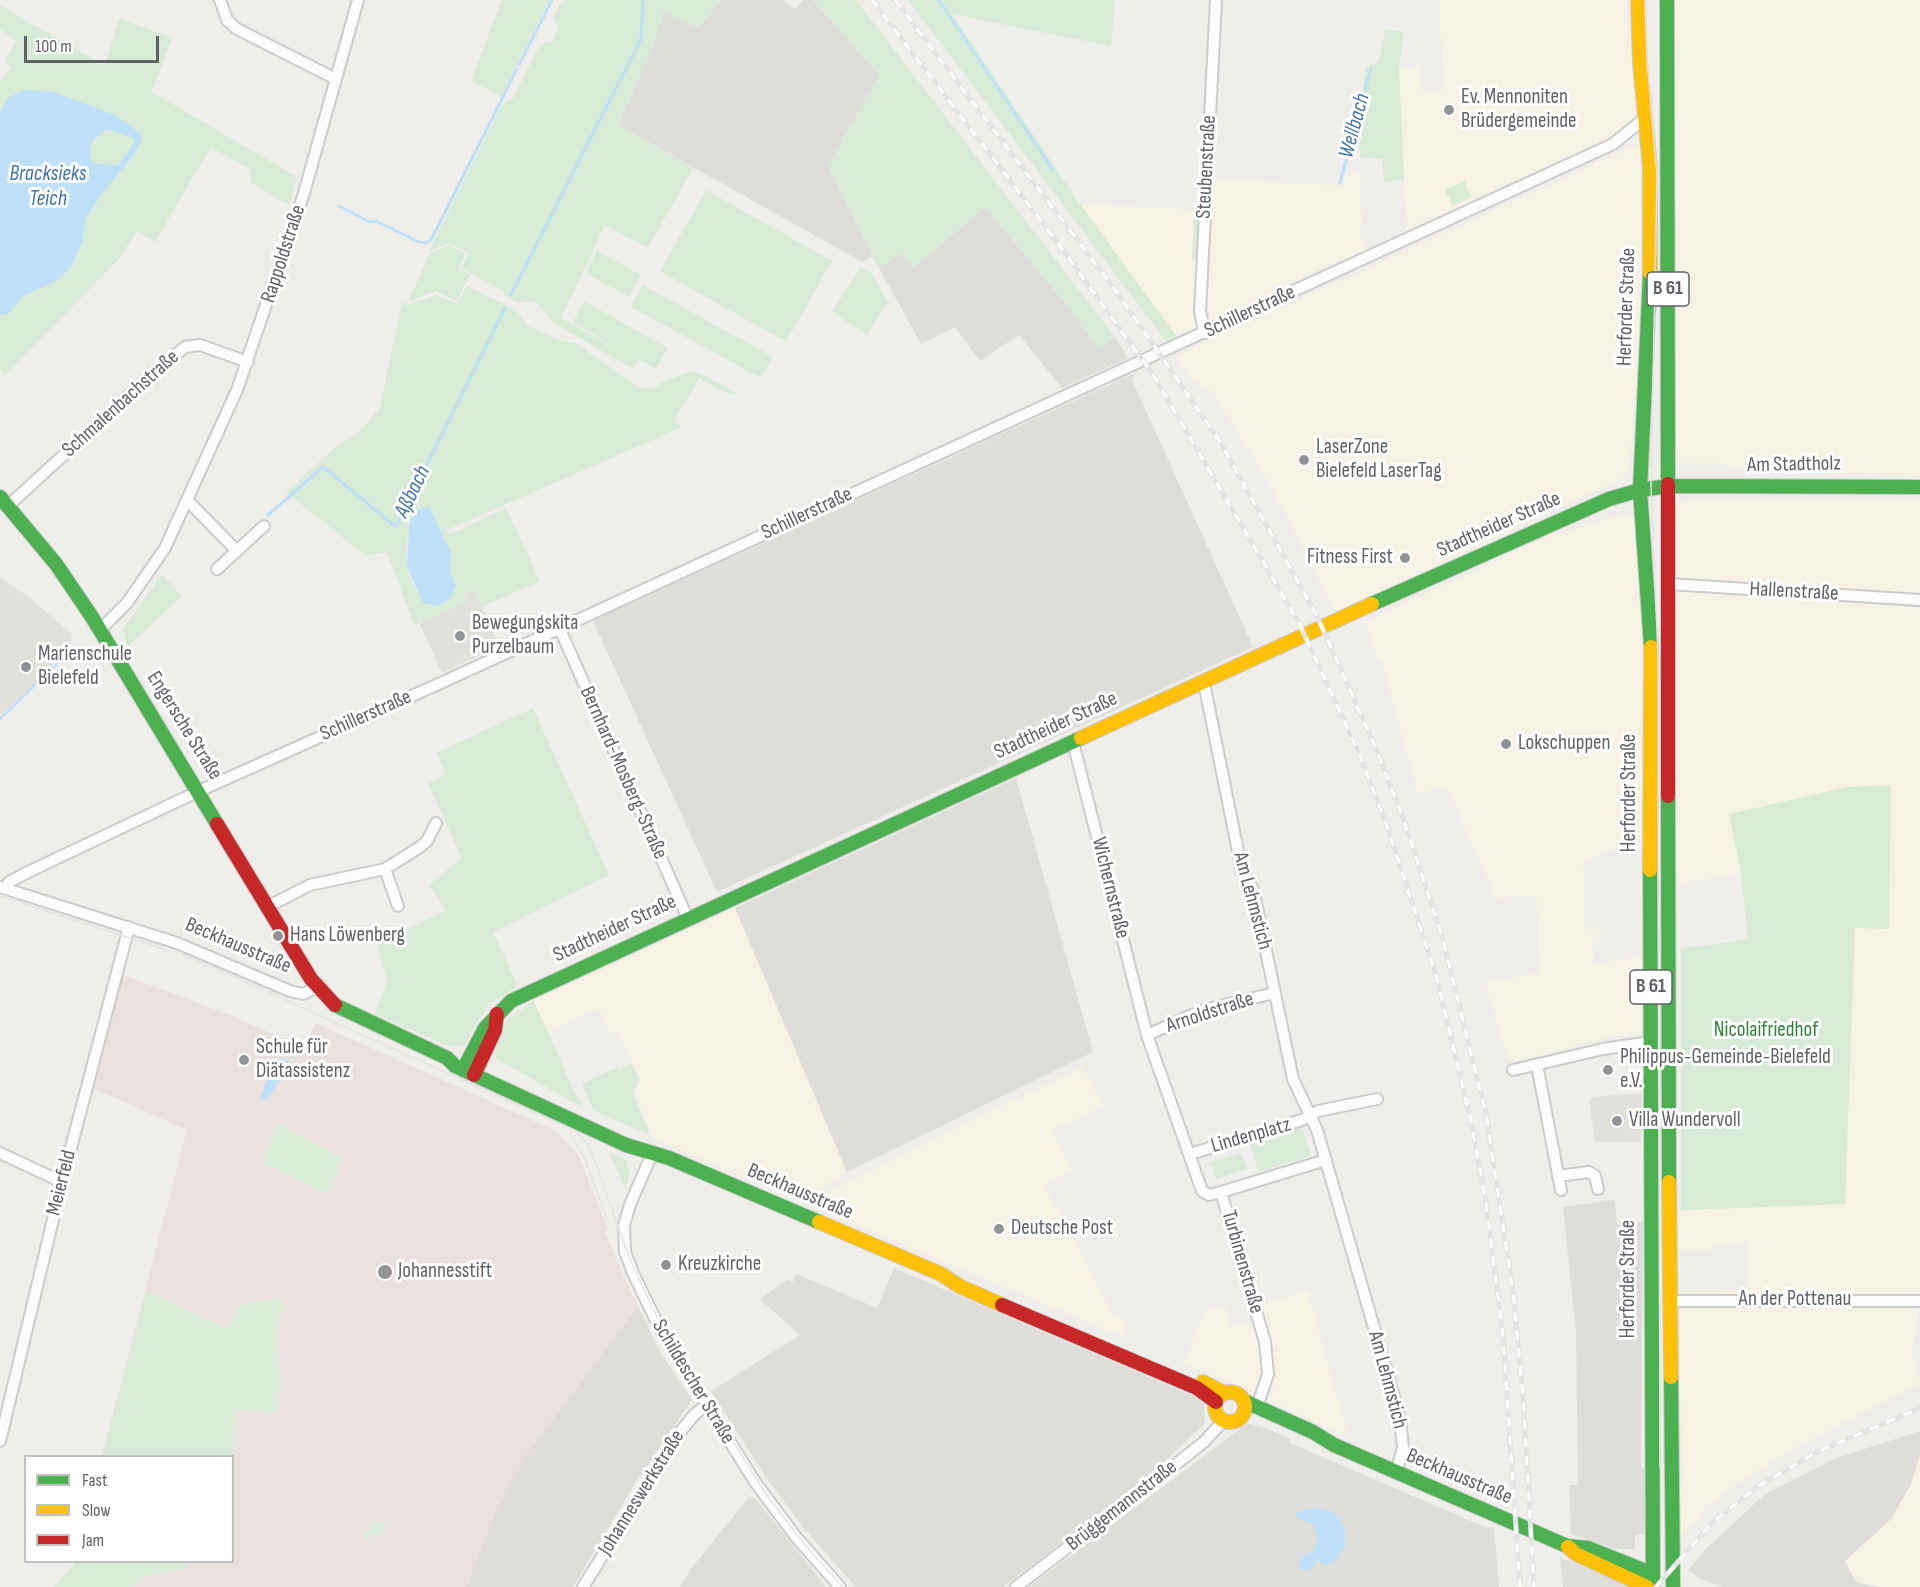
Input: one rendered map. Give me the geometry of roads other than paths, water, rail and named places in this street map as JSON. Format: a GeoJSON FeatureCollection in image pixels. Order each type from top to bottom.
{"type":"FeatureCollection","features":[{"type":"Feature","properties":{"kind":"main road","name":"Herforder Straße"},"geometry":{"type":"LineString","coordinates":[[1638,0],[1650,167],[1650,282],[1640,490],[1651,633],[1649,1144],[1651,1583]]}},
{"type":"Feature","properties":{"kind":"main road","name":"Herforder Straße"},"geometry":{"type":"LineString","coordinates":[[1667,0],[1671,1301],[1677,1585]]}},
{"type":"Feature","properties":{"kind":"main road","name":"Am Stadtholz"},"geometry":{"type":"LineString","coordinates":[[1640,490],[1669,486],[1920,487]]}},
{"type":"Feature","properties":{"kind":"main road","name":"Stadtheider Straße"},"geometry":{"type":"LineString","coordinates":[[470,1068],[495,1030],[497,1014],[511,1001],[1554,523],[1609,499],[1640,490]]}},
{"type":"Feature","properties":{"kind":"main road","name":"Engersche Straße"},"geometry":{"type":"LineString","coordinates":[[4,501],[56,564],[100,630],[269,906],[316,988]]}},
{"type":"Feature","properties":{"kind":"main road","name":"Beckhausstraße"},"geometry":{"type":"LineString","coordinates":[[316,988],[332,1003],[350,1014],[470,1068],[626,1145],[648,1150],[941,1274],[959,1287],[1220,1397]]}},
{"type":"Feature","properties":{"kind":"main road"},"geometry":{"type":"LineString","coordinates":[[1236,1393],[1248,1407],[1233,1422],[1223,1421],[1216,1413],[1220,1397],[1236,1393]]}},
{"type":"Feature","properties":{"kind":"main road","name":"Beckhausstraße"},"geometry":{"type":"LineString","coordinates":[[1248,1407],[1313,1432],[1334,1445],[1567,1546],[1588,1548],[1651,1583],[1677,1585]]}},
{"type":"Feature","properties":{"kind":"street"},"geometry":{"type":"LineString","coordinates":[[220,0],[227,20],[237,29],[336,79]]}},
{"type":"Feature","properties":{"kind":"street","name":"Rappoldstraße"},"geometry":{"type":"LineString","coordinates":[[100,630],[128,603],[152,570],[188,501],[248,362],[304,193],[358,0]]}},
{"type":"Feature","properties":{"kind":"street","name":"Steubenstraße"},"geometry":{"type":"LineString","coordinates":[[1205,333],[1200,312],[1216,0]]}},
{"type":"Feature","properties":{"kind":"street","name":"Schillerstraße"},"geometry":{"type":"LineString","coordinates":[[1613,144],[1645,118]]}},
{"type":"Feature","properties":{"kind":"street","name":"Schillerstraße"},"geometry":{"type":"LineString","coordinates":[[3,888],[9,882],[28,872],[199,791],[1205,333],[1613,144],[1638,138],[1648,142]]}},
{"type":"Feature","properties":{"kind":"street","name":"Schmalenbachstraße"},"geometry":{"type":"LineString","coordinates":[[4,501],[185,347],[200,345],[248,362]]}},
{"type":"Feature","properties":{"kind":"street"},"geometry":{"type":"LineString","coordinates":[[188,501],[237,551]]}},
{"type":"Feature","properties":{"kind":"street"},"geometry":{"type":"LineString","coordinates":[[217,569],[264,525]]}},
{"type":"Feature","properties":{"kind":"street","name":"Hallenstraße"},"geometry":{"type":"LineString","coordinates":[[1669,584],[1920,600]]}},
{"type":"Feature","properties":{"kind":"street","name":"Bernhard-Mosberg-Straße"},"geometry":{"type":"LineString","coordinates":[[558,627],[688,919]]}},
{"type":"Feature","properties":{"kind":"street","name":"Am Lehmstich"},"geometry":{"type":"LineString","coordinates":[[1204,683],[1242,871],[1253,889],[1293,1080],[1299,1098],[1311,1115],[1326,1160],[1400,1418],[1402,1448],[1396,1472]]}},
{"type":"Feature","properties":{"kind":"street","name":"Wichernstraße"},"geometry":{"type":"LineString","coordinates":[[1073,742],[1147,1035]]}},
{"type":"Feature","properties":{"kind":"street"},"geometry":{"type":"LineString","coordinates":[[269,906],[310,885],[385,869],[427,841],[436,822]]}},
{"type":"Feature","properties":{"kind":"street"},"geometry":{"type":"LineString","coordinates":[[385,869],[398,906]]}},
{"type":"Feature","properties":{"kind":"street","name":"Beckhausstraße"},"geometry":{"type":"LineString","coordinates":[[3,888],[195,950],[290,991],[303,994],[316,988]]}},
{"type":"Feature","properties":{"kind":"street","name":"Meierfeld"},"geometry":{"type":"LineString","coordinates":[[0,1441],[62,1182],[129,927]]}},
{"type":"Feature","properties":{"kind":"street","name":"Arnoldstraße"},"geometry":{"type":"LineString","coordinates":[[1147,1035],[1204,1011],[1274,993]]}},
{"type":"Feature","properties":{"kind":"street","name":"Turbinenstraße"},"geometry":{"type":"LineString","coordinates":[[1147,1035],[1202,1191],[1209,1195],[1221,1192],[1267,1352],[1266,1384],[1248,1407]]}},
{"type":"Feature","properties":{"kind":"street"},"geometry":{"type":"LineString","coordinates":[[1513,1070],[1603,1049],[1651,1042]]}},
{"type":"Feature","properties":{"kind":"street"},"geometry":{"type":"LineString","coordinates":[[1537,1065],[1561,1190]]}},
{"type":"Feature","properties":{"kind":"street"},"geometry":{"type":"LineString","coordinates":[[1311,1115],[1377,1098]]}},
{"type":"Feature","properties":{"kind":"street","name":"Lindenplatz"},"geometry":{"type":"LineString","coordinates":[[1190,1154],[1302,1120],[1311,1115]]}},
{"type":"Feature","properties":{"kind":"street","name":"Schildescher Straße"},"geometry":{"type":"LineString","coordinates":[[648,1150],[626,1217],[624,1236],[625,1252],[649,1308],[706,1405],[764,1495],[840,1587]]}},
{"type":"Feature","properties":{"kind":"street"},"geometry":{"type":"LineString","coordinates":[[0,1153],[62,1182]]}},
{"type":"Feature","properties":{"kind":"street"},"geometry":{"type":"LineString","coordinates":[[1221,1192],[1326,1160]]}},
{"type":"Feature","properties":{"kind":"street"},"geometry":{"type":"LineString","coordinates":[[1558,1176],[1589,1172],[1595,1176],[1598,1189]]}},
{"type":"Feature","properties":{"kind":"street","name":"An der Pottenau"},"geometry":{"type":"LineString","coordinates":[[1671,1301],[1920,1301]]}},
{"type":"Feature","properties":{"kind":"street","name":"Johanneswerkstraße"},"geometry":{"type":"LineString","coordinates":[[583,1587],[680,1432],[706,1405]]}},
{"type":"Feature","properties":{"kind":"street","name":"Brüggemannstraße"},"geometry":{"type":"LineString","coordinates":[[1016,1587],[1163,1475],[1208,1438],[1223,1421]]}},
{"type":"Feature","properties":{"kind":"water","name":"Bracksieks Teich"},"geometry":{"type":"Polygon","coordinates":[[[24,90],[52,92],[117,116],[142,135],[141,142],[133,156],[103,192],[86,218],[82,243],[70,268],[56,281],[23,296],[9,313],[0,315],[0,112],[8,98],[24,90]],[[108,129],[94,139],[90,148],[91,161],[95,164],[119,165],[134,143],[134,139],[108,129]]]}},
{"type":"Feature","properties":{"kind":"water"},"geometry":{"type":"Polygon","coordinates":[[[429,507],[451,553],[450,572],[456,586],[450,599],[436,606],[423,603],[407,567],[409,525],[416,510],[429,507]]]}},
{"type":"Feature","properties":{"kind":"water"},"geometry":{"type":"Polygon","coordinates":[[[282,1057],[289,1061],[289,1066],[266,1101],[260,1099],[270,1071],[276,1060],[282,1057]]]}},
{"type":"Feature","properties":{"kind":"water"},"geometry":{"type":"Polygon","coordinates":[[[1318,1508],[1330,1511],[1340,1518],[1345,1531],[1345,1546],[1338,1558],[1330,1564],[1324,1566],[1322,1562],[1316,1561],[1312,1570],[1300,1570],[1299,1559],[1314,1551],[1318,1538],[1313,1524],[1297,1518],[1296,1514],[1298,1511],[1318,1508]]]}},
{"type":"Feature","properties":{"kind":"waterway"},"geometry":{"type":"LineString","coordinates":[[519,65],[552,0]]}},
{"type":"Feature","properties":{"kind":"waterway","name":"Aßbach"},"geometry":{"type":"LineString","coordinates":[[511,295],[641,39],[643,0]]}},
{"type":"Feature","properties":{"kind":"waterway"},"geometry":{"type":"LineString","coordinates":[[939,0],[1053,170]]}},
{"type":"Feature","properties":{"kind":"waterway"},"geometry":{"type":"LineString","coordinates":[[339,206],[370,222],[376,221],[419,242],[426,243],[431,240],[517,69]]}},
{"type":"Feature","properties":{"kind":"waterway","name":"Wellbach"},"geometry":{"type":"LineString","coordinates":[[1340,183],[1371,69]]}},
{"type":"Feature","properties":{"kind":"waterway","name":"Aßbach"},"geometry":{"type":"LineString","coordinates":[[268,515],[323,467],[396,527],[505,308]]}},
{"type":"Feature","properties":{"kind":"waterway","name":"Aßbach"},"geometry":{"type":"LineString","coordinates":[[0,719],[74,647]]}},
{"type":"Feature","properties":{"kind":"tram line"},"geometry":{"type":"LineString","coordinates":[[1645,0],[1647,60],[1657,175],[1651,488],[1658,655],[1660,1467]]}},
{"type":"Feature","properties":{"kind":"tram line"},"geometry":{"type":"LineString","coordinates":[[0,896],[192,958],[574,1130],[587,1143],[593,1156],[629,1257],[662,1328],[766,1494],[805,1545],[843,1587]]}},
{"type":"Feature","properties":{"kind":"tram line"},"geometry":{"type":"LineString","coordinates":[[572,1137],[584,1157],[607,1219]]}},
{"type":"Feature","properties":{"kind":"railway"},"geometry":{"type":"LineString","coordinates":[[872,0],[1054,238],[1152,373],[1299,623],[1358,751],[1387,826],[1437,979],[1470,1117],[1485,1196],[1503,1335],[1520,1587]]}},
{"type":"Feature","properties":{"kind":"railway"},"geometry":{"type":"LineString","coordinates":[[895,0],[1116,291],[1219,440],[1317,616],[1374,744],[1404,821],[1442,936],[1486,1114],[1513,1292],[1523,1395],[1534,1587]]}},
{"type":"Feature","properties":{"kind":"railway"},"geometry":{"type":"LineString","coordinates":[[1656,1587],[1712,1523],[1757,1487],[1815,1453],[1920,1408]]}},
{"type":"Feature","properties":{"kind":"place","name":"Ev. Mennoniten Brüdergemeinde"},"geometry":{"type":"Point","coordinates":[1449,110]}},
{"type":"Feature","properties":{"kind":"place","name":"LaserZone Bielefeld LaserTag"},"geometry":{"type":"Point","coordinates":[1304,460]}},
{"type":"Feature","properties":{"kind":"place","name":"Fitness First"},"geometry":{"type":"Point","coordinates":[1405,558]}},
{"type":"Feature","properties":{"kind":"place","name":"Bewegungskita Purzelbaum"},"geometry":{"type":"Point","coordinates":[460,636]}},
{"type":"Feature","properties":{"kind":"place","name":"Marienschule Bielefeld"},"geometry":{"type":"Point","coordinates":[26,667]}},
{"type":"Feature","properties":{"kind":"place","name":"Lokschuppen"},"geometry":{"type":"Point","coordinates":[1506,744]}},
{"type":"Feature","properties":{"kind":"place","name":"Hans Löwenberg"},"geometry":{"type":"Point","coordinates":[278,936]}},
{"type":"Feature","properties":{"kind":"place","name":"Schule für Diätassistenz"},"geometry":{"type":"Point","coordinates":[244,1060]}},
{"type":"Feature","properties":{"kind":"place","name":"Philippus-Gemeinde-Bielefeld e.V."},"geometry":{"type":"Point","coordinates":[1608,1070]}},
{"type":"Feature","properties":{"kind":"place","name":"Villa Wundervoll"},"geometry":{"type":"Point","coordinates":[1617,1121]}},
{"type":"Feature","properties":{"kind":"place","name":"Deutsche Post"},"geometry":{"type":"Point","coordinates":[999,1229]}},
{"type":"Feature","properties":{"kind":"place","name":"Kreuzkirche"},"geometry":{"type":"Point","coordinates":[666,1265]}},
{"type":"Feature","properties":{"kind":"place","name":"Johannesstift"},"geometry":{"type":"Point","coordinates":[385,1272]}},
{"type":"Feature","properties":{"kind":"park label","name":"Nicolaifriedhof"},"geometry":{"type":"Point","coordinates":[1766,1031]}}]}
